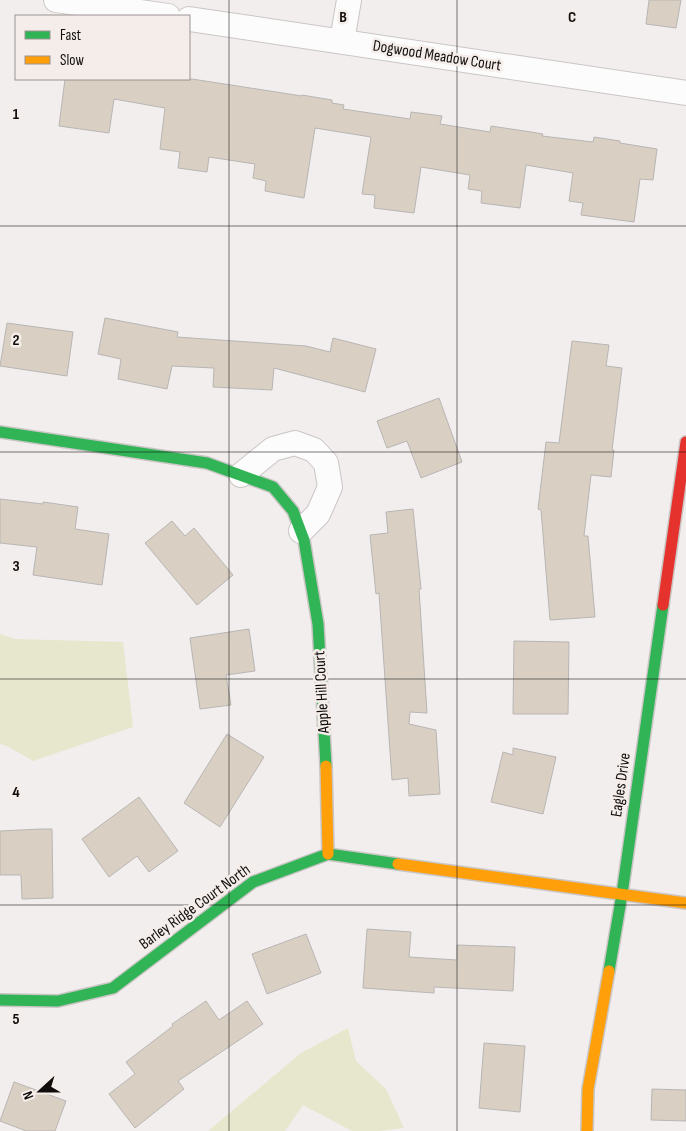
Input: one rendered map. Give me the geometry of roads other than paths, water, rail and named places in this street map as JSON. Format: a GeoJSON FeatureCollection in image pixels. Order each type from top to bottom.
{"type":"FeatureCollection","features":[{"type":"Feature","properties":{"kind":"street"},"geometry":{"type":"LineString","coordinates":[[56,0],[161,15]]}},
{"type":"Feature","properties":{"kind":"street"},"geometry":{"type":"LineString","coordinates":[[342,41],[349,0]]}},
{"type":"Feature","properties":{"kind":"street","name":"Dogwood Meadow Court"},"geometry":{"type":"LineString","coordinates":[[190,19],[686,93]]}},
{"type":"Feature","properties":{"kind":"street","name":"Apple Hill Court"},"geometry":{"type":"LineString","coordinates":[[0,432],[206,463],[273,487],[293,511],[304,540],[318,624],[325,746],[328,854]]}},
{"type":"Feature","properties":{"kind":"street","name":"Eagles Drive"},"geometry":{"type":"LineString","coordinates":[[587,1131],[588,1089],[622,894],[679,534],[686,442]]}},
{"type":"Feature","properties":{"kind":"street"},"geometry":{"type":"LineString","coordinates":[[241,475],[273,448],[295,444],[314,450],[326,463],[330,487],[318,514],[301,532]]}},
{"type":"Feature","properties":{"kind":"street","name":"Barley Ridge Court North"},"geometry":{"type":"LineString","coordinates":[[0,1000],[58,1001],[113,988],[253,882],[328,854],[686,903]]}}]}
